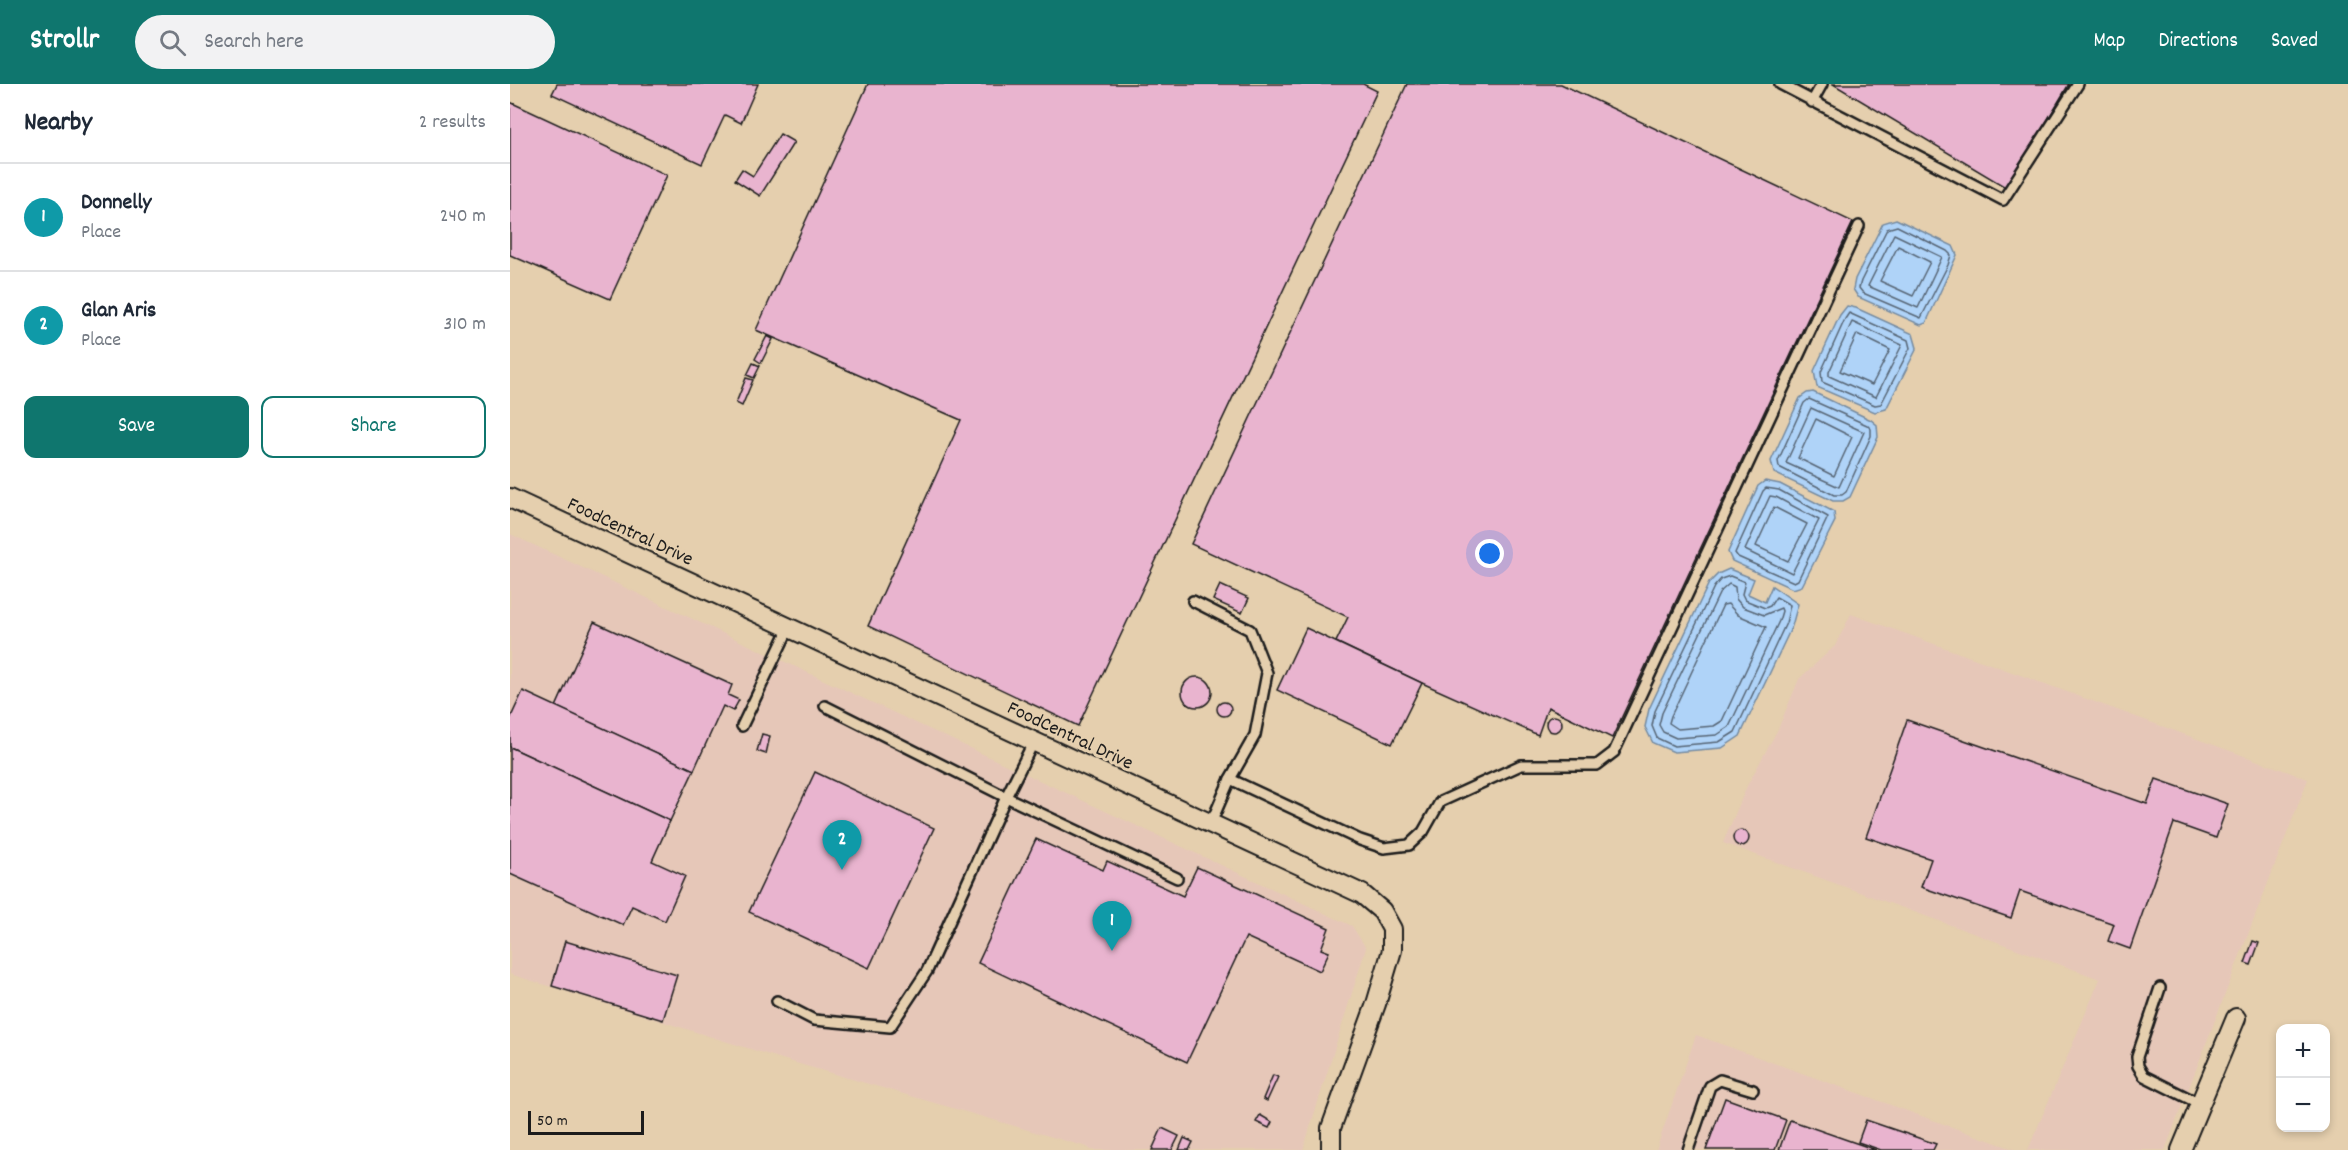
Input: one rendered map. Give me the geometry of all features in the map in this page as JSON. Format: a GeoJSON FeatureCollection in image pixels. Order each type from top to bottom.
{"type":"FeatureCollection","features":[{"type":"Feature","properties":{"kind":"street","name":"FoodCentral Drive"},"geometry":{"type":"LineString","coordinates":[[510,498],[1362,894],[1382,911],[1392,929],[1392,950],[1385,976],[1331,1128],[1331,1150]]}},
{"type":"Feature","properties":{"kind":"street"},"geometry":{"type":"LineString","coordinates":[[2181,1150],[2236,1018]]}},
{"type":"Feature","properties":{"kind":"lane"},"geometry":{"type":"LineString","coordinates":[[1780,84],[2003,200],[2078,84]]}},
{"type":"Feature","properties":{"kind":"lane"},"geometry":{"type":"LineString","coordinates":[[1812,102],[1822,84]]}},
{"type":"Feature","properties":{"kind":"lane"},"geometry":{"type":"LineString","coordinates":[[1230,779],[1360,840],[1384,848],[1409,845],[1423,832],[1440,802],[1521,765],[1597,765],[1614,752],[1859,226]]}},
{"type":"Feature","properties":{"kind":"lane"},"geometry":{"type":"LineString","coordinates":[[1193,600],[1250,630],[1267,673],[1255,735],[1230,779],[1211,823]]}},
{"type":"Feature","properties":{"kind":"lane"},"geometry":{"type":"LineString","coordinates":[[742,726],[789,628]]}},
{"type":"Feature","properties":{"kind":"lane"},"geometry":{"type":"LineString","coordinates":[[825,706],[1006,797],[1177,878]]}},
{"type":"Feature","properties":{"kind":"lane"},"geometry":{"type":"LineString","coordinates":[[777,1001],[814,1020],[890,1027],[927,971],[1034,741]]}},
{"type":"Feature","properties":{"kind":"lane"},"geometry":{"type":"LineString","coordinates":[[2160,988],[2137,1057],[2138,1066],[2144,1076],[2200,1104]]}},
{"type":"Feature","properties":{"kind":"lane"},"geometry":{"type":"LineString","coordinates":[[1688,1150],[1710,1086],[1720,1080],[1753,1090]]}},
{"type":"Feature","properties":{"kind":"shaded area"},"geometry":{"type":"Polygon","coordinates":[[[510,534],[1352,926],[1366,948],[1303,1150],[1091,1150],[782,1059],[510,974],[510,534]]]}},
{"type":"Feature","properties":{"kind":"shaded area"},"geometry":{"type":"Polygon","coordinates":[[[1851,614],[2308,779],[2165,1150],[2028,1150],[2100,979],[1723,843],[1747,786],[1778,729],[1799,679],[1835,646],[1851,614]]]}},
{"type":"Feature","properties":{"kind":"shaded area"},"geometry":{"type":"Polygon","coordinates":[[[1696,1035],[2016,1150],[1656,1150],[1696,1035]]]}},
{"type":"Feature","properties":{"kind":"water"},"geometry":{"type":"Polygon","coordinates":[[[1896,219],[1953,246],[1957,255],[1926,323],[1921,325],[1858,297],[1853,289],[1855,279],[1883,223],[1896,219]]]}},
{"type":"Feature","properties":{"kind":"water"},"geometry":{"type":"Polygon","coordinates":[[[1847,306],[1913,334],[1917,348],[1886,409],[1875,412],[1817,387],[1814,371],[1840,315],[1847,306]]]}},
{"type":"Feature","properties":{"kind":"water"},"geometry":{"type":"Polygon","coordinates":[[[1813,392],[1877,425],[1878,437],[1850,497],[1843,501],[1833,501],[1774,473],[1771,461],[1800,398],[1813,392]]]}},
{"type":"Feature","properties":{"kind":"water"},"geometry":{"type":"Polygon","coordinates":[[[1765,481],[1780,484],[1834,512],[1835,521],[1802,586],[1793,589],[1732,561],[1728,552],[1758,486],[1765,481]]]}},
{"type":"Feature","properties":{"kind":"water"},"geometry":{"type":"Polygon","coordinates":[[[1729,569],[1754,579],[1748,594],[1765,602],[1772,586],[1798,604],[1792,626],[1740,736],[1722,748],[1674,752],[1653,743],[1645,727],[1649,709],[1709,583],[1718,574],[1729,569]]]}},
{"type":"Feature","properties":{"kind":"building"},"geometry":{"type":"Polygon","coordinates":[[[557,84],[758,84],[741,123],[725,115],[702,164],[552,94],[557,84]]]}},
{"type":"Feature","properties":{"kind":"building"},"geometry":{"type":"Polygon","coordinates":[[[868,84],[1363,84],[1377,91],[1078,726],[868,626],[961,420],[756,330],[868,84]]]}},
{"type":"Feature","properties":{"kind":"building"},"geometry":{"type":"Polygon","coordinates":[[[1407,84],[1561,84],[1853,222],[1612,738],[1548,707],[1538,735],[1422,683],[1336,642],[1348,617],[1191,544],[1407,84]]]}},
{"type":"Feature","properties":{"kind":"building"},"geometry":{"type":"Polygon","coordinates":[[[1833,84],[2069,84],[2007,188],[1833,84]]]}},
{"type":"Feature","properties":{"kind":"building"},"geometry":{"type":"Polygon","coordinates":[[[510,102],[667,175],[610,299],[510,255],[510,102]]]}},
{"type":"Feature","properties":{"kind":"building"},"geometry":{"type":"Polygon","coordinates":[[[780,134],[794,142],[760,196],[735,180],[742,169],[753,176],[780,134]]]}},
{"type":"Feature","properties":{"kind":"building"},"geometry":{"type":"Polygon","coordinates":[[[767,336],[773,339],[761,363],[755,359],[767,336]]]}},
{"type":"Feature","properties":{"kind":"building"},"geometry":{"type":"Polygon","coordinates":[[[753,363],[760,366],[754,378],[747,375],[753,363]]]}},
{"type":"Feature","properties":{"kind":"building"},"geometry":{"type":"Polygon","coordinates":[[[746,378],[753,380],[742,406],[736,403],[746,378]]]}},
{"type":"Feature","properties":{"kind":"building"},"geometry":{"type":"Polygon","coordinates":[[[1220,585],[1249,598],[1242,613],[1213,600],[1220,585]]]}},
{"type":"Feature","properties":{"kind":"building"},"geometry":{"type":"Polygon","coordinates":[[[594,622],[732,685],[728,695],[739,700],[733,711],[723,706],[694,770],[556,707],[594,622]]]}},
{"type":"Feature","properties":{"kind":"building"},"geometry":{"type":"Polygon","coordinates":[[[1306,628],[1422,683],[1392,744],[1277,690],[1306,628]]]}},
{"type":"Feature","properties":{"kind":"building"},"geometry":{"type":"Polygon","coordinates":[[[1197,677],[1207,682],[1212,692],[1207,702],[1197,707],[1187,702],[1182,692],[1187,682],[1197,677]]]}},
{"type":"Feature","properties":{"kind":"building"},"geometry":{"type":"Polygon","coordinates":[[[523,691],[694,770],[670,821],[510,747],[510,719],[523,691]]]}},
{"type":"Feature","properties":{"kind":"building"},"geometry":{"type":"Polygon","coordinates":[[[1224,702],[1229,704],[1231,709],[1229,714],[1224,716],[1219,714],[1217,709],[1219,704],[1224,702]]]}},
{"type":"Feature","properties":{"kind":"building"},"geometry":{"type":"Polygon","coordinates":[[[1551,716],[1557,716],[1562,724],[1560,730],[1551,732],[1546,727],[1546,721],[1551,716]]]}},
{"type":"Feature","properties":{"kind":"building"},"geometry":{"type":"Polygon","coordinates":[[[1907,720],[2147,804],[2156,779],[2228,804],[2216,838],[2174,823],[2130,949],[2108,941],[2114,924],[2020,891],[2011,918],[1921,887],[1931,859],[1866,837],[1907,720]]]}},
{"type":"Feature","properties":{"kind":"building"},"geometry":{"type":"Polygon","coordinates":[[[762,734],[770,736],[766,754],[757,751],[762,734]]]}},
{"type":"Feature","properties":{"kind":"building"},"geometry":{"type":"Polygon","coordinates":[[[510,747],[670,821],[652,861],[685,876],[665,921],[632,906],[623,925],[510,874],[510,747]]]}},
{"type":"Feature","properties":{"kind":"building"},"geometry":{"type":"Polygon","coordinates":[[[815,772],[934,828],[869,968],[749,912],[815,772]]]}},
{"type":"Feature","properties":{"kind":"building"},"geometry":{"type":"Polygon","coordinates":[[[1741,830],[1747,832],[1749,838],[1747,844],[1741,846],[1735,844],[1733,838],[1735,832],[1741,830]]]}},
{"type":"Feature","properties":{"kind":"building"},"geometry":{"type":"Polygon","coordinates":[[[1036,839],[1103,870],[1107,861],[1183,896],[1197,867],[1329,928],[1321,949],[1329,952],[1320,971],[1246,937],[1187,1062],[978,963],[1036,839]]]}},
{"type":"Feature","properties":{"kind":"building"},"geometry":{"type":"Polygon","coordinates":[[[565,941],[677,975],[663,1020],[552,986],[565,941]]]}},
{"type":"Feature","properties":{"kind":"building"},"geometry":{"type":"Polygon","coordinates":[[[2253,941],[2259,943],[2251,965],[2245,963],[2253,941]]]}},
{"type":"Feature","properties":{"kind":"building"},"geometry":{"type":"Polygon","coordinates":[[[1273,1075],[1278,1077],[1267,1101],[1263,1099],[1273,1075]]]}},
{"type":"Feature","properties":{"kind":"building"},"geometry":{"type":"Polygon","coordinates":[[[1725,1098],[1786,1120],[1775,1150],[1706,1150],[1725,1098]]]}},
{"type":"Feature","properties":{"kind":"building"},"geometry":{"type":"Polygon","coordinates":[[[1260,1115],[1272,1122],[1269,1128],[1256,1122],[1260,1115]]]}},
{"type":"Feature","properties":{"kind":"building"},"geometry":{"type":"Polygon","coordinates":[[[1790,1120],[1876,1150],[1779,1150],[1790,1120]]]}},
{"type":"Feature","properties":{"kind":"building"},"geometry":{"type":"Polygon","coordinates":[[[1866,1120],[1936,1144],[1933,1150],[1881,1150],[1858,1142],[1866,1120]]]}},
{"type":"Feature","properties":{"kind":"building"},"geometry":{"type":"Polygon","coordinates":[[[1162,1128],[1179,1136],[1172,1150],[1152,1150],[1162,1128]]]}},
{"type":"Feature","properties":{"kind":"building"},"geometry":{"type":"Polygon","coordinates":[[[1184,1138],[1193,1142],[1189,1150],[1179,1150],[1184,1138]]]}},
{"type":"Feature","properties":{"kind":"place","name":"Glan Aris"},"geometry":{"type":"Point","coordinates":[842,870]}},
{"type":"Feature","properties":{"kind":"place","name":"Donnelly"},"geometry":{"type":"Point","coordinates":[1112,951]}}]}
